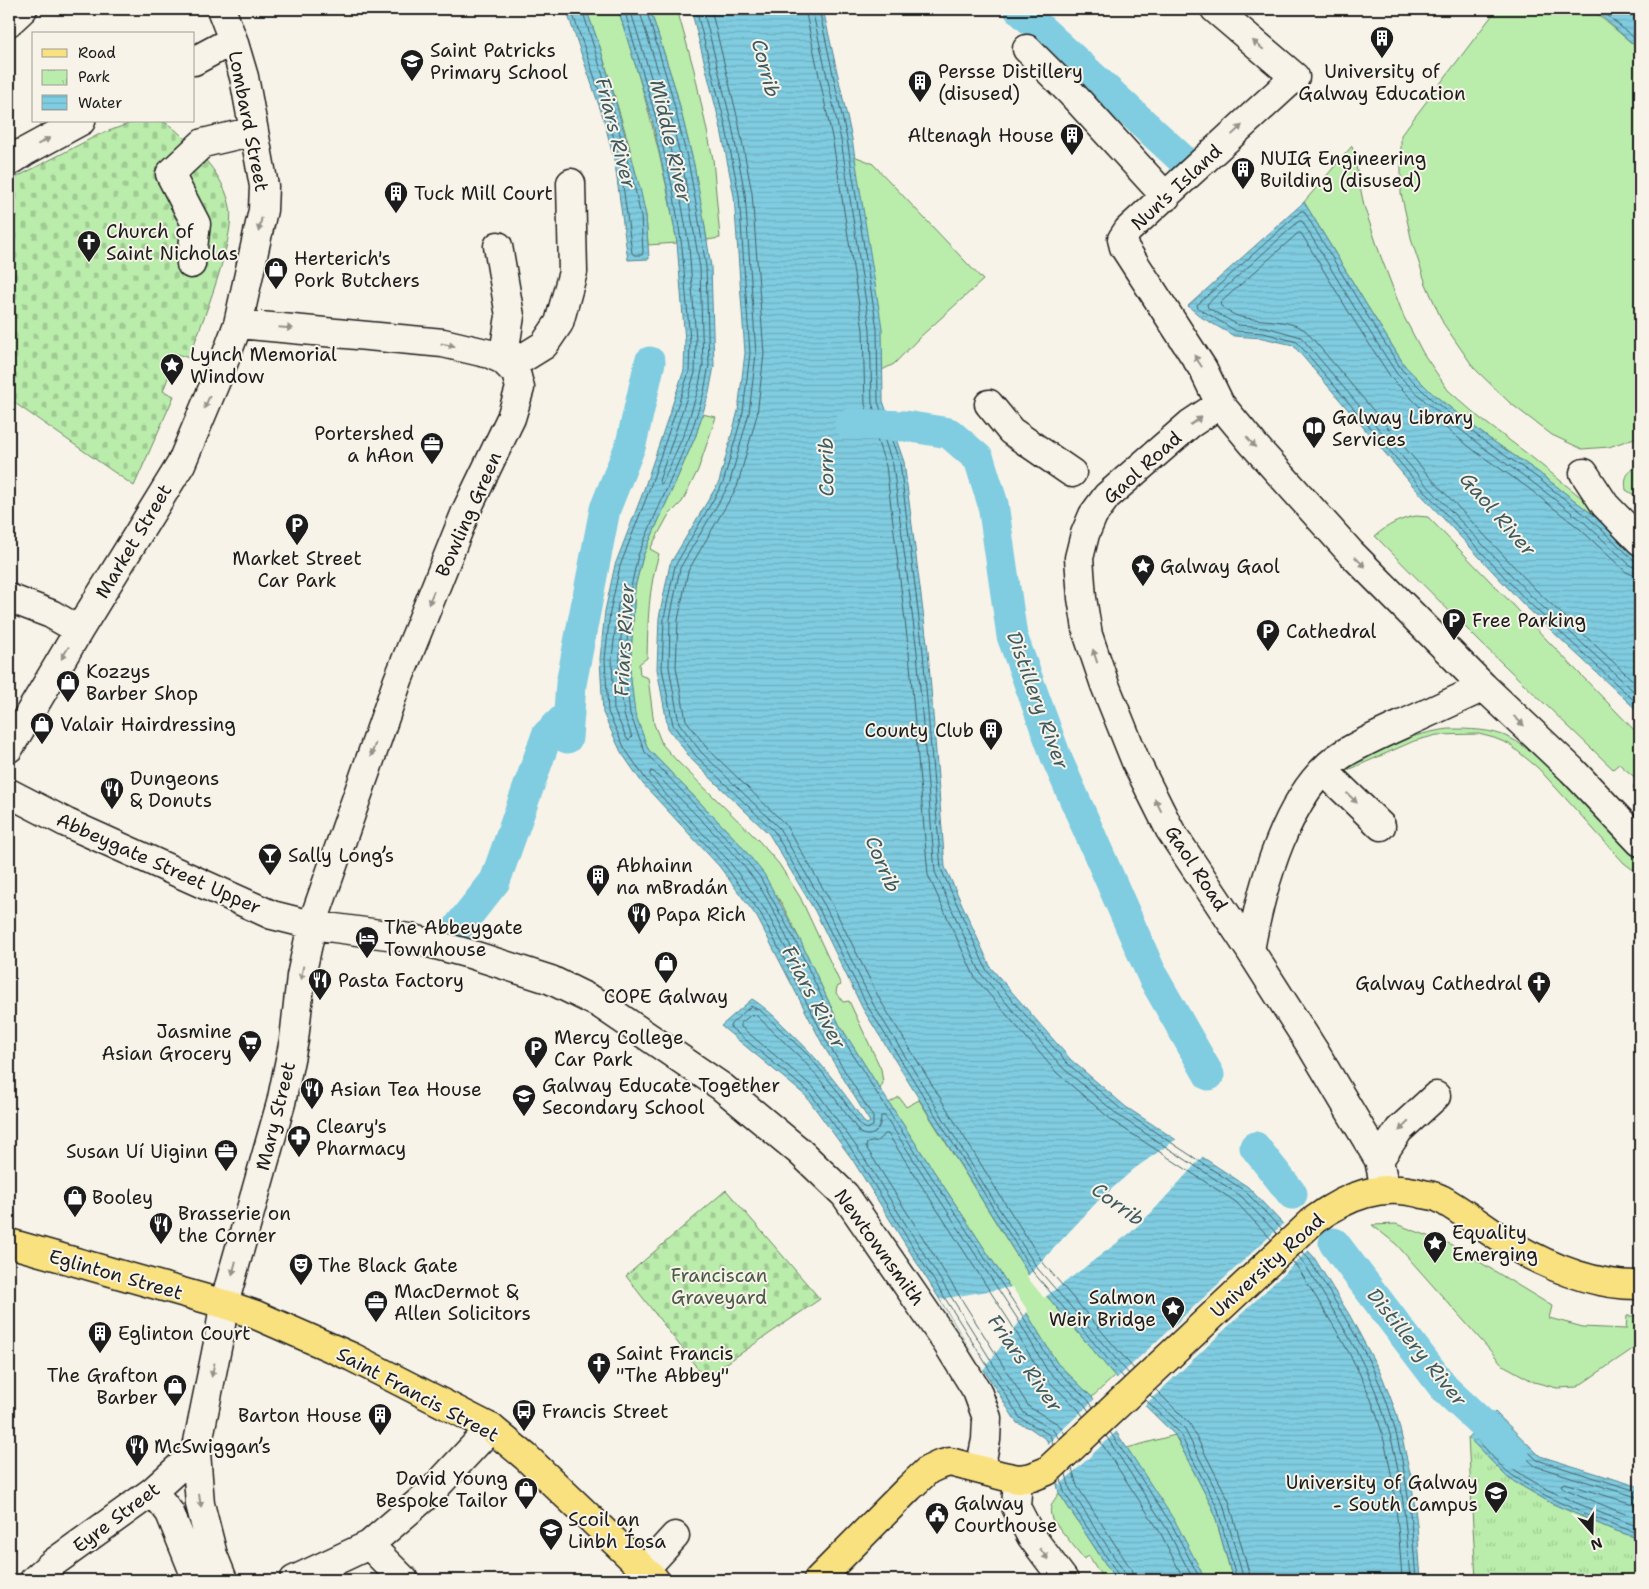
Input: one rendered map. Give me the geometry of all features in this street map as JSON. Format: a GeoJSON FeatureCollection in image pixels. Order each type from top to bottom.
{"type":"FeatureCollection","features":[{"type":"Feature","properties":{"kind":"main road","name":"University Road"},"geometry":{"type":"LineString","coordinates":[[1018,1479],[1032,1477],[1047,1471],[1314,1220],[1338,1204],[1364,1194],[1385,1189],[1414,1191],[1440,1198],[1509,1243],[1557,1268],[1598,1280],[1640,1285]]}},
{"type":"Feature","properties":{"kind":"main road","name":"Eglinton Street"},"geometry":{"type":"LineString","coordinates":[[9,1243],[224,1304]]}},
{"type":"Feature","properties":{"kind":"main road","name":"Saint Francis Street"},"geometry":{"type":"LineString","coordinates":[[224,1304],[352,1357],[491,1428],[526,1457],[650,1575]]}},
{"type":"Feature","properties":{"kind":"main road"},"geometry":{"type":"LineString","coordinates":[[818,1580],[928,1470],[950,1462],[1018,1479]]}},
{"type":"Feature","properties":{"kind":"street"},"geometry":{"type":"LineString","coordinates":[[9,22],[23,9]]}},
{"type":"Feature","properties":{"kind":"street","name":"Lombard Street"},"geometry":{"type":"LineString","coordinates":[[221,9],[244,77],[264,186],[263,210],[238,324]]}},
{"type":"Feature","properties":{"kind":"street","name":"Nun's Island"},"geometry":{"type":"LineString","coordinates":[[1214,9],[1295,77],[1128,230],[1122,239],[1124,246],[1204,369],[1220,404]]}},
{"type":"Feature","properties":{"kind":"street"},"geometry":{"type":"LineString","coordinates":[[195,60],[233,40]]}},
{"type":"Feature","properties":{"kind":"street"},"geometry":{"type":"LineString","coordinates":[[1027,49],[1072,93],[1166,197]]}},
{"type":"Feature","properties":{"kind":"street"},"geometry":{"type":"LineString","coordinates":[[9,162],[79,122]]}},
{"type":"Feature","properties":{"kind":"street"},"geometry":{"type":"LineString","coordinates":[[191,264],[196,224],[170,174],[204,143],[254,131]]}},
{"type":"Feature","properties":{"kind":"street"},"geometry":{"type":"LineString","coordinates":[[506,363],[544,345],[559,323],[572,272],[571,183]]}},
{"type":"Feature","properties":{"kind":"street"},"geometry":{"type":"LineString","coordinates":[[498,246],[510,316],[506,363]]}},
{"type":"Feature","properties":{"kind":"street"},"geometry":{"type":"LineString","coordinates":[[238,324],[443,343],[490,354],[506,363]]}},
{"type":"Feature","properties":{"kind":"street","name":"Market Street"},"geometry":{"type":"LineString","coordinates":[[9,748],[180,464],[238,324]]}},
{"type":"Feature","properties":{"kind":"street","name":"Bowling Green"},"geometry":{"type":"LineString","coordinates":[[312,925],[398,680],[467,510],[511,418],[520,388],[516,373],[506,363]]}},
{"type":"Feature","properties":{"kind":"street"},"geometry":{"type":"LineString","coordinates":[[989,404],[1011,431],[1072,473]]}},
{"type":"Feature","properties":{"kind":"street"},"geometry":{"type":"LineString","coordinates":[[1220,404],[1254,445],[1351,553],[1484,688],[1572,770],[1640,842]]}},
{"type":"Feature","properties":{"kind":"street","name":"Gaol Road"},"geometry":{"type":"LineString","coordinates":[[1220,404],[1190,424],[1107,496],[1093,514],[1085,534],[1079,558],[1082,598],[1088,635],[1105,685],[1136,762],[1170,830],[1313,1049],[1378,1160],[1385,1189]]}},
{"type":"Feature","properties":{"kind":"street"},"geometry":{"type":"LineString","coordinates":[[1584,473],[1606,505],[1635,526]]}},
{"type":"Feature","properties":{"kind":"street"},"geometry":{"type":"LineString","coordinates":[[9,598],[52,614],[79,630]]}},
{"type":"Feature","properties":{"kind":"street","name":"Gaol Road"},"geometry":{"type":"LineString","coordinates":[[1250,950],[1262,891],[1284,831],[1304,794],[1324,771],[1341,755],[1484,688]]}},
{"type":"Feature","properties":{"kind":"street"},"geometry":{"type":"LineString","coordinates":[[1324,771],[1381,826]]}},
{"type":"Feature","properties":{"kind":"street","name":"Abbeygate Street Upper"},"geometry":{"type":"LineString","coordinates":[[9,793],[75,827],[272,915],[312,925]]}},
{"type":"Feature","properties":{"kind":"street","name":"Mary Street"},"geometry":{"type":"LineString","coordinates":[[223,1580],[213,1555],[200,1504],[196,1452],[224,1304],[281,1103],[294,1040],[301,976],[312,925]]}},
{"type":"Feature","properties":{"kind":"street","name":"Newtownsmith"},"geometry":{"type":"LineString","coordinates":[[312,925],[410,938],[470,954],[551,980],[600,1004],[722,1087],[799,1151],[845,1196],[947,1343],[977,1390],[987,1418],[986,1440],[980,1469]]}},
{"type":"Feature","properties":{"kind":"street"},"geometry":{"type":"LineString","coordinates":[[1378,1160],[1399,1130],[1436,1096]]}},
{"type":"Feature","properties":{"kind":"street"},"geometry":{"type":"LineString","coordinates":[[294,1580],[369,1545],[433,1490],[491,1428]]}},
{"type":"Feature","properties":{"kind":"street","name":"Eyre Street"},"geometry":{"type":"LineString","coordinates":[[50,1575],[153,1491],[196,1452]]}},
{"type":"Feature","properties":{"kind":"street"},"geometry":{"type":"LineString","coordinates":[[1018,1479],[1016,1507],[1031,1536],[1064,1580]]}},
{"type":"Feature","properties":{"kind":"street"},"geometry":{"type":"LineString","coordinates":[[153,1491],[170,1513],[197,1580]]}},
{"type":"Feature","properties":{"kind":"street"},"geometry":{"type":"LineString","coordinates":[[650,1575],[675,1536]]}},
{"type":"Feature","properties":{"kind":"street"},"geometry":{"type":"LineString","coordinates":[[369,1545],[404,1580]]}},
{"type":"Feature","properties":{"kind":"green space"},"geometry":{"type":"Polygon","coordinates":[[[586,9],[618,9],[652,125],[677,243],[648,245],[646,216],[629,145],[600,47],[586,9]]]}},
{"type":"Feature","properties":{"kind":"green space"},"geometry":{"type":"Polygon","coordinates":[[[650,9],[677,9],[694,70],[713,159],[720,238],[707,240],[694,165],[676,91],[650,9]]]}},
{"type":"Feature","properties":{"kind":"green space"},"geometry":{"type":"Polygon","coordinates":[[[1497,9],[1591,9],[1640,50],[1640,436],[1609,447],[1582,449],[1552,435],[1510,403],[1474,368],[1443,323],[1426,284],[1412,242],[1401,193],[1401,135],[1497,9]]]}},
{"type":"Feature","properties":{"kind":"green space"},"geometry":{"type":"Polygon","coordinates":[[[133,122],[166,123],[177,131],[212,168],[225,191],[230,207],[228,239],[216,282],[189,358],[177,354],[163,391],[174,396],[134,486],[9,399],[9,181],[98,135],[133,122]]]}},
{"type":"Feature","properties":{"kind":"green space"},"geometry":{"type":"Polygon","coordinates":[[[1352,146],[1364,206],[1404,317],[1423,353],[1448,390],[1481,419],[1529,455],[1610,521],[1640,553],[1640,559],[1592,514],[1538,472],[1487,437],[1433,394],[1405,366],[1304,202],[1352,146]]]}},
{"type":"Feature","properties":{"kind":"green space"},"geometry":{"type":"Polygon","coordinates":[[[854,156],[872,163],[983,280],[920,337],[894,364],[882,370],[854,156]]]}},
{"type":"Feature","properties":{"kind":"green space"},"geometry":{"type":"Polygon","coordinates":[[[702,414],[716,417],[698,470],[682,502],[668,516],[650,549],[659,554],[655,567],[648,619],[647,658],[639,664],[640,675],[648,678],[654,724],[662,744],[759,841],[779,864],[800,897],[841,985],[837,987],[836,993],[843,1002],[849,1001],[881,1069],[883,1083],[880,1089],[839,1024],[782,904],[739,843],[648,749],[634,713],[630,671],[635,587],[643,556],[696,435],[702,414]]]}},
{"type":"Feature","properties":{"kind":"green space"},"geometry":{"type":"Polygon","coordinates":[[[1640,465],[1640,495],[1634,495],[1626,490],[1626,478],[1629,472],[1640,465]]]}},
{"type":"Feature","properties":{"kind":"green space"},"geometry":{"type":"Polygon","coordinates":[[[1416,516],[1428,517],[1640,736],[1640,793],[1633,787],[1638,780],[1619,764],[1613,769],[1481,643],[1375,536],[1394,523],[1416,516]]]}},
{"type":"Feature","properties":{"kind":"green space"},"geometry":{"type":"Polygon","coordinates":[[[1449,729],[1488,731],[1510,738],[1523,746],[1564,779],[1591,806],[1640,862],[1640,869],[1632,869],[1624,863],[1538,768],[1509,744],[1494,738],[1479,734],[1437,735],[1414,741],[1346,771],[1367,756],[1394,743],[1449,729]]]}},
{"type":"Feature","properties":{"kind":"green space"},"geometry":{"type":"Polygon","coordinates":[[[899,1097],[906,1107],[919,1100],[1029,1275],[1115,1376],[1092,1397],[1057,1363],[1026,1312],[889,1103],[899,1097]]]}},
{"type":"Feature","properties":{"kind":"green space","name":"Franciscan Graveyard"},"geometry":{"type":"Polygon","coordinates":[[[726,1190],[820,1299],[705,1378],[626,1276],[726,1190]]]}},
{"type":"Feature","properties":{"kind":"green space"},"geometry":{"type":"Polygon","coordinates":[[[1396,1224],[1450,1244],[1552,1306],[1549,1318],[1583,1327],[1626,1329],[1627,1316],[1640,1316],[1640,1344],[1577,1387],[1557,1388],[1534,1382],[1503,1365],[1396,1244],[1372,1225],[1396,1224]]]}},
{"type":"Feature","properties":{"kind":"green space"},"geometry":{"type":"Polygon","coordinates":[[[1175,1435],[1213,1509],[1233,1580],[1203,1580],[1127,1448],[1175,1435]]]}},
{"type":"Feature","properties":{"kind":"green space","name":"University of Galway - South Campus"},"geometry":{"type":"Polygon","coordinates":[[[1468,1437],[1508,1478],[1551,1503],[1611,1529],[1640,1539],[1640,1580],[1476,1580],[1468,1437]]]}},
{"type":"Feature","properties":{"kind":"green space"},"geometry":{"type":"Polygon","coordinates":[[[1059,1493],[1116,1580],[1104,1580],[1089,1556],[1084,1559],[1052,1519],[1051,1506],[1059,1493]]]}},
{"type":"Feature","properties":{"kind":"water"},"geometry":{"type":"Polygon","coordinates":[[[566,9],[586,9],[600,47],[640,188],[646,216],[649,259],[628,260],[615,164],[604,120],[566,9]]]}},
{"type":"Feature","properties":{"kind":"water","name":"Middle River"},"geometry":{"type":"Polygon","coordinates":[[[618,9],[650,9],[676,91],[694,165],[711,267],[714,366],[709,393],[696,435],[643,556],[635,587],[630,671],[635,713],[648,749],[739,843],[764,874],[801,942],[839,1024],[1026,1312],[1057,1363],[1092,1397],[1127,1448],[1176,1523],[1201,1571],[1203,1580],[1116,1580],[1059,1493],[1047,1440],[1030,1428],[1017,1423],[852,1159],[806,1096],[721,1026],[752,999],[770,1013],[809,1051],[865,1123],[870,1122],[823,1045],[757,917],[719,866],[643,784],[621,752],[603,713],[600,659],[605,611],[615,565],[642,495],[684,370],[685,341],[677,243],[668,191],[652,119],[618,9]]]}},
{"type":"Feature","properties":{"kind":"water","name":"Corrib"},"geometry":{"type":"Polygon","coordinates":[[[691,9],[823,9],[852,139],[882,328],[883,401],[904,462],[928,651],[945,867],[991,968],[1071,1060],[1126,1107],[1248,1187],[1313,1256],[1350,1316],[1382,1376],[1396,1412],[1411,1477],[1421,1580],[1233,1580],[1213,1509],[1175,1435],[1115,1376],[1029,1275],[863,1009],[815,911],[769,834],[692,760],[668,728],[657,669],[659,618],[670,564],[719,482],[738,411],[745,353],[734,196],[720,124],[691,9]]]}},
{"type":"Feature","properties":{"kind":"water"},"geometry":{"type":"Polygon","coordinates":[[[1591,9],[1640,9],[1640,50],[1598,13],[1591,9]]]}},
{"type":"Feature","properties":{"kind":"water"},"geometry":{"type":"Polygon","coordinates":[[[1304,202],[1405,366],[1433,394],[1487,437],[1538,472],[1592,514],[1640,559],[1640,713],[1523,604],[1414,487],[1293,345],[1263,338],[1234,336],[1201,317],[1188,306],[1304,202]]]}},
{"type":"Feature","properties":{"kind":"water"},"geometry":{"type":"Polygon","coordinates":[[[1495,1412],[1540,1456],[1640,1487],[1640,1539],[1611,1529],[1551,1503],[1508,1478],[1468,1437],[1495,1412]]]}},
{"type":"Feature","properties":{"kind":"pier"},"geometry":{"type":"Polygon","coordinates":[[[1178,1138],[1204,1155],[1152,1212],[1130,1233],[1044,1298],[1027,1277],[1097,1202],[1134,1169],[1178,1138]]]}},
{"type":"Feature","properties":{"kind":"pier","name":"Salmon Weir Bridge"},"geometry":{"type":"Polygon","coordinates":[[[1284,1223],[1309,1250],[1143,1407],[1115,1380],[1284,1223]]]}},
{"type":"Feature","properties":{"kind":"pier"},"geometry":{"type":"Polygon","coordinates":[[[1012,1287],[1028,1311],[983,1370],[940,1299],[1012,1287]]]}},
{"type":"Feature","properties":{"kind":"pier"},"geometry":{"type":"Polygon","coordinates":[[[1096,1398],[1118,1430],[1060,1485],[1053,1477],[1046,1445],[1096,1398]]]}},
{"type":"Feature","properties":{"kind":"waterway","name":"Gaol River"},"geometry":{"type":"LineString","coordinates":[[1019,9],[1184,161]]}},
{"type":"Feature","properties":{"kind":"waterway","name":"Friars River"},"geometry":{"type":"LineString","coordinates":[[567,738],[571,684],[605,509],[631,444],[650,362]]}},
{"type":"Feature","properties":{"kind":"waterway","name":"Distillery River"},"geometry":{"type":"LineString","coordinates":[[850,424],[905,426],[949,433],[979,459],[993,504],[1012,636],[1056,757],[1153,977],[1209,1075]]}},
{"type":"Feature","properties":{"kind":"waterway"},"geometry":{"type":"LineString","coordinates":[[460,925],[495,881],[547,735],[569,714]]}},
{"type":"Feature","properties":{"kind":"waterway","name":"Distillery River"},"geometry":{"type":"LineString","coordinates":[[1255,1147],[1292,1194]]}},
{"type":"Feature","properties":{"kind":"waterway","name":"Distillery River"},"geometry":{"type":"LineString","coordinates":[[1334,1243],[1445,1389],[1514,1453]]}},
{"type":"Feature","properties":{"kind":"place","name":"University of Galway Education"},"geometry":{"type":"Point","coordinates":[1382,59]}},
{"type":"Feature","properties":{"kind":"place","name":"Saint Patricks Primary School"},"geometry":{"type":"Point","coordinates":[412,82]}},
{"type":"Feature","properties":{"kind":"place","name":"Persse Distillery (disused)"},"geometry":{"type":"Point","coordinates":[920,103]}},
{"type":"Feature","properties":{"kind":"place","name":"Altenagh House"},"geometry":{"type":"Point","coordinates":[1072,156]}},
{"type":"Feature","properties":{"kind":"place","name":"NUIG Engineering Building (disused)"},"geometry":{"type":"Point","coordinates":[1243,190]}},
{"type":"Feature","properties":{"kind":"place","name":"Tuck Mill Court"},"geometry":{"type":"Point","coordinates":[396,214]}},
{"type":"Feature","properties":{"kind":"place","name":"Church of Saint Nicholas"},"geometry":{"type":"Point","coordinates":[89,263]}},
{"type":"Feature","properties":{"kind":"place","name":"Herterich's Pork Butchers"},"geometry":{"type":"Point","coordinates":[276,290]}},
{"type":"Feature","properties":{"kind":"place","name":"Lynch Memorial Window"},"geometry":{"type":"Point","coordinates":[172,386]}},
{"type":"Feature","properties":{"kind":"place","name":"Galway Library Services"},"geometry":{"type":"Point","coordinates":[1314,449]}},
{"type":"Feature","properties":{"kind":"place","name":"Portershed a hAon"},"geometry":{"type":"Point","coordinates":[432,465]}},
{"type":"Feature","properties":{"kind":"place","name":"Market Street Car Park"},"geometry":{"type":"Point","coordinates":[297,546]}},
{"type":"Feature","properties":{"kind":"place","name":"Galway Gaol"},"geometry":{"type":"Point","coordinates":[1143,587]}},
{"type":"Feature","properties":{"kind":"place","name":"Free Parking"},"geometry":{"type":"Point","coordinates":[1454,641]}},
{"type":"Feature","properties":{"kind":"place","name":"Cathedral"},"geometry":{"type":"Point","coordinates":[1268,652]}},
{"type":"Feature","properties":{"kind":"place","name":"Kozzys Barber Shop"},"geometry":{"type":"Point","coordinates":[68,703]}},
{"type":"Feature","properties":{"kind":"place","name":"Valair Hairdressing"},"geometry":{"type":"Point","coordinates":[42,745]}},
{"type":"Feature","properties":{"kind":"place","name":"County Club"},"geometry":{"type":"Point","coordinates":[991,751]}},
{"type":"Feature","properties":{"kind":"place","name":"Dungeons & Donuts"},"geometry":{"type":"Point","coordinates":[112,810]}},
{"type":"Feature","properties":{"kind":"place","name":"Sally Long’s"},"geometry":{"type":"Point","coordinates":[270,876]}},
{"type":"Feature","properties":{"kind":"place","name":"Abhainn na mBradán"},"geometry":{"type":"Point","coordinates":[598,897]}},
{"type":"Feature","properties":{"kind":"place","name":"Papa Rich"},"geometry":{"type":"Point","coordinates":[639,935]}},
{"type":"Feature","properties":{"kind":"place","name":"The Abbeygate Townhouse"},"geometry":{"type":"Point","coordinates":[367,959]}},
{"type":"Feature","properties":{"kind":"place","name":"COPE Galway"},"geometry":{"type":"Point","coordinates":[666,984]}},
{"type":"Feature","properties":{"kind":"place","name":"Pasta Factory"},"geometry":{"type":"Point","coordinates":[320,1001]}},
{"type":"Feature","properties":{"kind":"place","name":"Galway Cathedral"},"geometry":{"type":"Point","coordinates":[1539,1004]}},
{"type":"Feature","properties":{"kind":"place","name":"Jasmine Asian Grocery"},"geometry":{"type":"Point","coordinates":[250,1063]}},
{"type":"Feature","properties":{"kind":"place","name":"Mercy College Car Park"},"geometry":{"type":"Point","coordinates":[536,1069]}},
{"type":"Feature","properties":{"kind":"place","name":"Asian Tea House"},"geometry":{"type":"Point","coordinates":[312,1110]}},
{"type":"Feature","properties":{"kind":"place","name":"Galway Educate Together Secondary School"},"geometry":{"type":"Point","coordinates":[524,1117]}},
{"type":"Feature","properties":{"kind":"place","name":"Cleary's Pharmacy"},"geometry":{"type":"Point","coordinates":[299,1158]}},
{"type":"Feature","properties":{"kind":"place","name":"Susan Uí Uiginn"},"geometry":{"type":"Point","coordinates":[226,1172]}},
{"type":"Feature","properties":{"kind":"place","name":"Booley"},"geometry":{"type":"Point","coordinates":[75,1218]}},
{"type":"Feature","properties":{"kind":"place","name":"Brasserie on the Corner"},"geometry":{"type":"Point","coordinates":[161,1245]}},
{"type":"Feature","properties":{"kind":"place","name":"Equality Emerging"},"geometry":{"type":"Point","coordinates":[1435,1264]}},
{"type":"Feature","properties":{"kind":"place","name":"The Black Gate"},"geometry":{"type":"Point","coordinates":[301,1286]}},
{"type":"Feature","properties":{"kind":"place","name":"MacDermot & Allen Solicitors"},"geometry":{"type":"Point","coordinates":[376,1323]}},
{"type":"Feature","properties":{"kind":"place","name":"Salmon Weir Bridge"},"geometry":{"type":"Point","coordinates":[1173,1329]}},
{"type":"Feature","properties":{"kind":"place","name":"Eglinton Court"},"geometry":{"type":"Point","coordinates":[100,1354]}},
{"type":"Feature","properties":{"kind":"place","name":"Saint Francis \"The Abbey\""},"geometry":{"type":"Point","coordinates":[599,1385]}},
{"type":"Feature","properties":{"kind":"place","name":"The Grafton Barber"},"geometry":{"type":"Point","coordinates":[175,1407]}},
{"type":"Feature","properties":{"kind":"place","name":"Francis Street"},"geometry":{"type":"Point","coordinates":[524,1432]}},
{"type":"Feature","properties":{"kind":"place","name":"Barton House"},"geometry":{"type":"Point","coordinates":[380,1436]}},
{"type":"Feature","properties":{"kind":"place","name":"McSwiggan’s"},"geometry":{"type":"Point","coordinates":[137,1467]}},
{"type":"Feature","properties":{"kind":"place","name":"David Young Bespoke Tailor"},"geometry":{"type":"Point","coordinates":[526,1510]}},
{"type":"Feature","properties":{"kind":"place","name":"University of Galway - South Campus"},"geometry":{"type":"Point","coordinates":[1496,1514]}},
{"type":"Feature","properties":{"kind":"place","name":"Galway Courthouse"},"geometry":{"type":"Point","coordinates":[937,1535]}},
{"type":"Feature","properties":{"kind":"place","name":"Scoil an Linbh Íosa"},"geometry":{"type":"Point","coordinates":[551,1551]}}]}
